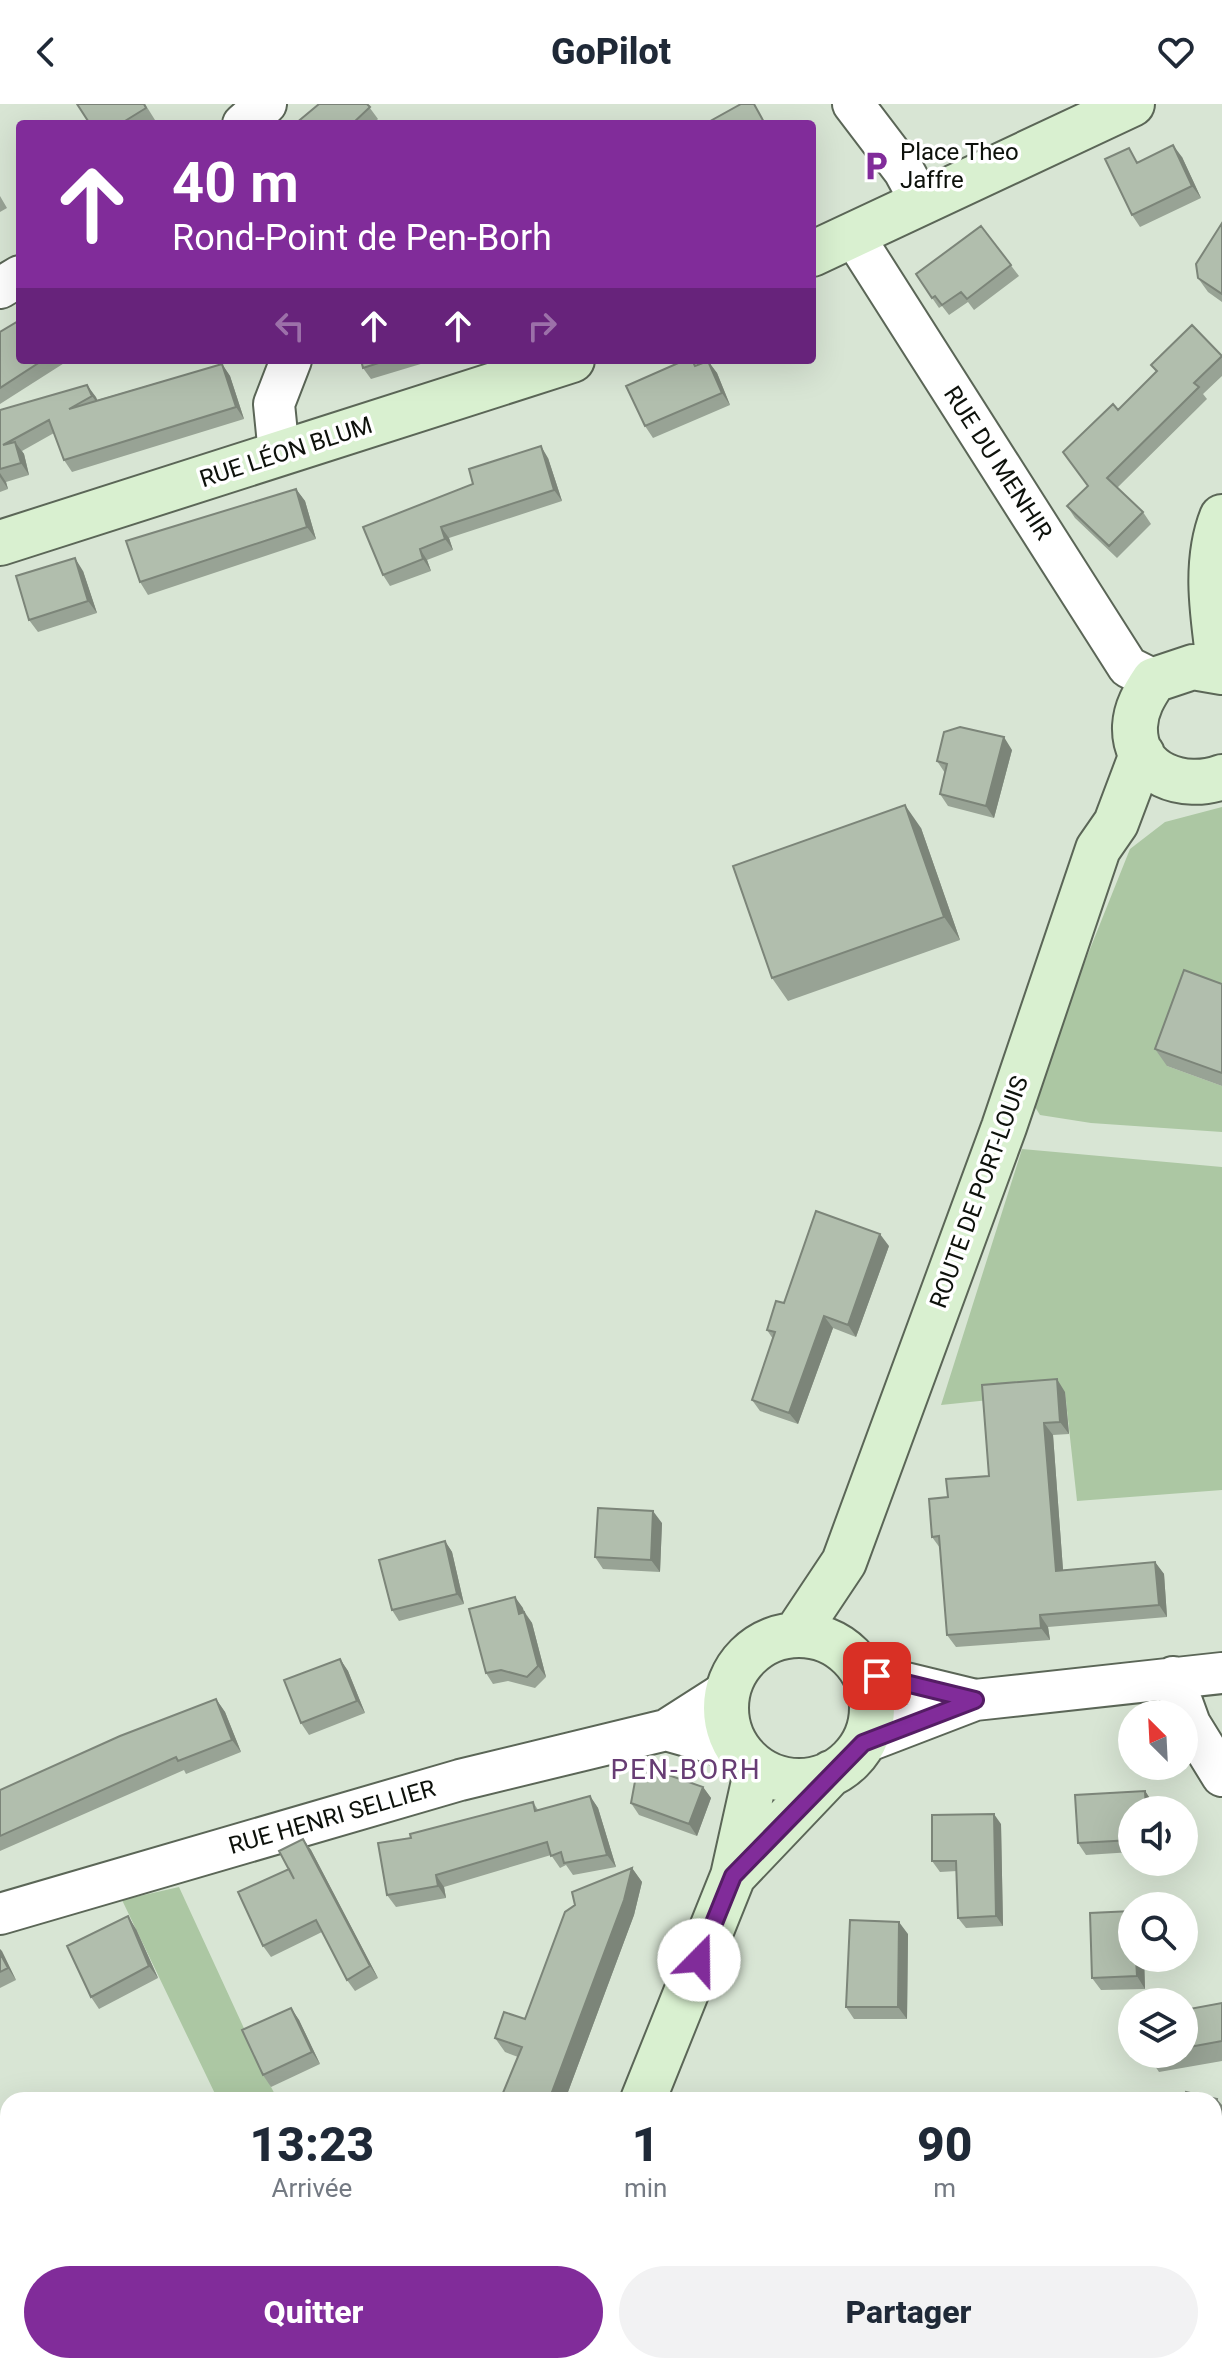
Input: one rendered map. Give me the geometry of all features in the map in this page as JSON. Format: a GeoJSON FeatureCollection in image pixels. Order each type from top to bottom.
{"type":"FeatureCollection","features":[{"type":"Feature","properties":{"kind":"main road"},"geometry":{"type":"LineString","coordinates":[[816,252],[1132,104]]}},
{"type":"Feature","properties":{"kind":"main road","name":"RUE LÉON BLUM"},"geometry":{"type":"LineString","coordinates":[[0,543],[552,364]]}},
{"type":"Feature","properties":{"kind":"main road"},"geometry":{"type":"LineString","coordinates":[[1163,675],[1193,667],[1221,671],[1212,606],[1213,562],[1222,517]]}},
{"type":"Feature","properties":{"kind":"main road"},"geometry":{"type":"LineString","coordinates":[[1212,606],[1139,704],[1135,729],[1158,768],[1201,785],[1222,777]]}},
{"type":"Feature","properties":{"kind":"main road","name":"ROUTE DE PORT-LOUIS"},"geometry":{"type":"LineString","coordinates":[[844,1562],[1004,1127],[1098,849],[1158,768]]}},
{"type":"Feature","properties":{"kind":"main road"},"geometry":{"type":"LineString","coordinates":[[796,1634],[844,1562]]}},
{"type":"Feature","properties":{"kind":"main road"},"geometry":{"type":"LineString","coordinates":[[733,1876],[831,1773],[852,1758],[863,1743],[872,1711],[859,1666],[844,1562]]}},
{"type":"Feature","properties":{"kind":"main road"},"geometry":{"type":"LineString","coordinates":[[831,1773],[814,1780],[789,1781],[748,1760],[727,1725],[727,1691],[744,1659],[771,1640],[796,1634],[829,1641],[859,1666]]}},
{"type":"Feature","properties":{"kind":"main road"},"geometry":{"type":"LineString","coordinates":[[646,2092],[733,1876],[748,1760]]}},
{"type":"Feature","properties":{"kind":"street"},"geometry":{"type":"LineString","coordinates":[[248,120],[266,104]]}},
{"type":"Feature","properties":{"kind":"street"},"geometry":{"type":"LineString","coordinates":[[853,104],[904,171],[922,204]]}},
{"type":"Feature","properties":{"kind":"street","name":"RUE DU MENHIR"},"geometry":{"type":"LineString","coordinates":[[853,235],[1128,667],[1163,675]]}},
{"type":"Feature","properties":{"kind":"street"},"geometry":{"type":"LineString","coordinates":[[279,454],[274,404],[289,364]]}},
{"type":"Feature","properties":{"kind":"street"},"geometry":{"type":"LineString","coordinates":[[859,1666],[975,1700]]}},
{"type":"Feature","properties":{"kind":"street"},"geometry":{"type":"LineString","coordinates":[[863,1743],[975,1700],[1222,1673]]}},
{"type":"Feature","properties":{"kind":"street"},"geometry":{"type":"LineString","coordinates":[[1173,1677],[1190,1724],[1222,1776]]}},
{"type":"Feature","properties":{"kind":"street","name":"RUE HENRI SELLIER"},"geometry":{"type":"LineString","coordinates":[[0,1914],[460,1780],[666,1730],[727,1691]]}},
{"type":"Feature","properties":{"kind":"street","name":"RUE HENRI SELLIER"},"geometry":{"type":"LineString","coordinates":[[666,1730],[748,1760]]}},
{"type":"Feature","properties":{"kind":"green space"},"geometry":{"type":"Polygon","coordinates":[[[1222,807],[1222,996],[1167,1066],[1222,1086],[1222,1132],[1091,1123],[1040,1115],[1030,1099],[1130,849],[1165,822],[1222,807]]]}},
{"type":"Feature","properties":{"kind":"green space"},"geometry":{"type":"Polygon","coordinates":[[[1022,1149],[1222,1167],[1222,1490],[1077,1501],[1065,1392],[941,1405],[1022,1149]]]}},
{"type":"Feature","properties":{"kind":"green space"},"geometry":{"type":"Polygon","coordinates":[[[179,1887],[274,2092],[214,2092],[122,1900],[179,1887]]]}},
{"type":"Feature","properties":{"kind":"building"},"geometry":{"type":"Polygon","coordinates":[[[77,104],[144,104],[146,108],[126,120],[87,120],[77,104]]]}},
{"type":"Feature","properties":{"kind":"building"},"geometry":{"type":"Polygon","coordinates":[[[319,104],[367,104],[370,107],[356,120],[300,120],[319,104]]]}},
{"type":"Feature","properties":{"kind":"building"},"geometry":{"type":"Polygon","coordinates":[[[741,104],[754,104],[763,120],[712,120],[741,104]]]}},
{"type":"Feature","properties":{"kind":"building"},"geometry":{"type":"Polygon","coordinates":[[[1173,145],[1192,186],[1132,215],[1105,159],[1129,148],[1137,163],[1173,145]]]}},
{"type":"Feature","properties":{"kind":"building"},"geometry":{"type":"Polygon","coordinates":[[[1222,223],[1222,294],[1198,278],[1196,264],[1222,223]]]}},
{"type":"Feature","properties":{"kind":"building"},"geometry":{"type":"Polygon","coordinates":[[[981,226],[1011,265],[967,299],[961,292],[942,305],[935,296],[932,298],[916,274],[981,226]]]}},
{"type":"Feature","properties":{"kind":"building"},"geometry":{"type":"Polygon","coordinates":[[[16,322],[16,364],[37,364],[0,388],[0,332],[16,322]]]}},
{"type":"Feature","properties":{"kind":"building"},"geometry":{"type":"Polygon","coordinates":[[[1192,325],[1222,356],[1194,383],[1199,387],[1107,478],[1143,512],[1109,546],[1067,506],[1088,486],[1063,452],[1113,404],[1118,410],[1157,371],[1151,365],[1192,325]]]}},
{"type":"Feature","properties":{"kind":"building"},"geometry":{"type":"Polygon","coordinates":[[[222,364],[236,407],[64,460],[49,420],[3,445],[15,442],[21,463],[0,469],[0,410],[87,385],[92,396],[69,409],[222,364]]]}},
{"type":"Feature","properties":{"kind":"building"},"geometry":{"type":"Polygon","coordinates":[[[676,364],[709,364],[722,393],[645,426],[626,386],[676,364]]]}},
{"type":"Feature","properties":{"kind":"building"},"geometry":{"type":"Polygon","coordinates":[[[541,446],[554,490],[441,527],[445,539],[420,549],[423,559],[383,575],[363,527],[473,484],[469,469],[541,446]]]}},
{"type":"Feature","properties":{"kind":"building"},"geometry":{"type":"Polygon","coordinates":[[[296,489],[307,527],[140,582],[126,541],[296,489]]]}},
{"type":"Feature","properties":{"kind":"building"},"geometry":{"type":"Polygon","coordinates":[[[75,558],[88,601],[29,620],[16,576],[75,558]]]}},
{"type":"Feature","properties":{"kind":"building"},"geometry":{"type":"Polygon","coordinates":[[[960,727],[1004,737],[986,806],[940,794],[947,764],[937,761],[944,732],[960,727]]]}},
{"type":"Feature","properties":{"kind":"building"},"geometry":{"type":"Polygon","coordinates":[[[905,805],[944,917],[772,978],[733,866],[905,805]]]}},
{"type":"Feature","properties":{"kind":"building"},"geometry":{"type":"Polygon","coordinates":[[[1184,970],[1222,984],[1222,1073],[1155,1049],[1184,970]]]}},
{"type":"Feature","properties":{"kind":"building"},"geometry":{"type":"Polygon","coordinates":[[[816,1211],[880,1234],[848,1325],[824,1316],[789,1413],[752,1400],[775,1332],[767,1330],[776,1301],[784,1303],[816,1211]]]}},
{"type":"Feature","properties":{"kind":"building"},"geometry":{"type":"Polygon","coordinates":[[[1057,1379],[1060,1422],[1044,1423],[1056,1571],[1155,1562],[1159,1605],[1040,1615],[1041,1628],[947,1635],[939,1536],[932,1537],[929,1499],[948,1497],[946,1479],[989,1476],[982,1385],[1057,1379]]]}},
{"type":"Feature","properties":{"kind":"building"},"geometry":{"type":"Polygon","coordinates":[[[598,1508],[653,1511],[651,1560],[595,1557],[598,1508]]]}},
{"type":"Feature","properties":{"kind":"building"},"geometry":{"type":"Polygon","coordinates":[[[445,1541],[457,1594],[392,1610],[379,1560],[445,1541]]]}},
{"type":"Feature","properties":{"kind":"building"},"geometry":{"type":"Polygon","coordinates":[[[515,1597],[519,1614],[524,1612],[538,1666],[527,1677],[501,1670],[486,1673],[469,1609],[515,1597]]]}},
{"type":"Feature","properties":{"kind":"building"},"geometry":{"type":"Polygon","coordinates":[[[340,1659],[357,1701],[301,1723],[284,1680],[340,1659]]]}},
{"type":"Feature","properties":{"kind":"building"},"geometry":{"type":"Polygon","coordinates":[[[216,1699],[232,1740],[178,1761],[176,1757],[0,1836],[0,1790],[120,1736],[216,1699]]]}},
{"type":"Feature","properties":{"kind":"building"},"geometry":{"type":"Polygon","coordinates":[[[648,1768],[703,1787],[689,1824],[631,1803],[636,1776],[647,1775],[648,1768]]]}},
{"type":"Feature","properties":{"kind":"building"},"geometry":{"type":"Polygon","coordinates":[[[1145,1791],[1145,1796],[1118,1796],[1118,1841],[1078,1843],[1075,1795],[1145,1791]]]}},
{"type":"Feature","properties":{"kind":"building"},"geometry":{"type":"Polygon","coordinates":[[[590,1796],[607,1855],[564,1863],[561,1852],[551,1856],[547,1842],[436,1875],[438,1886],[387,1895],[378,1843],[411,1838],[410,1834],[533,1802],[535,1811],[590,1796]]]}},
{"type":"Feature","properties":{"kind":"building"},"geometry":{"type":"Polygon","coordinates":[[[994,1814],[996,1916],[958,1918],[956,1861],[932,1861],[932,1815],[994,1814]]]}},
{"type":"Feature","properties":{"kind":"building"},"geometry":{"type":"Polygon","coordinates":[[[303,1839],[370,1966],[347,1980],[316,1920],[263,1946],[238,1892],[289,1869],[279,1851],[303,1839]]]}},
{"type":"Feature","properties":{"kind":"building"},"geometry":{"type":"Polygon","coordinates":[[[632,1868],[624,1900],[552,2092],[503,2092],[522,2047],[495,2038],[504,2012],[525,2019],[565,1912],[575,1905],[572,1892],[632,1868]]]}},
{"type":"Feature","properties":{"kind":"building"},"geometry":{"type":"Polygon","coordinates":[[[1118,1912],[1118,1972],[1137,1972],[1137,1976],[1092,1978],[1090,1913],[1118,1912]]]}},
{"type":"Feature","properties":{"kind":"building"},"geometry":{"type":"Polygon","coordinates":[[[128,1916],[149,1966],[91,1997],[67,1946],[128,1916]]]}},
{"type":"Feature","properties":{"kind":"building"},"geometry":{"type":"Polygon","coordinates":[[[850,1920],[899,1922],[898,2007],[846,2007],[850,1920]]]}},
{"type":"Feature","properties":{"kind":"building"},"geometry":{"type":"Polygon","coordinates":[[[0,1953],[8,1968],[0,1972],[0,1953]]]}},
{"type":"Feature","properties":{"kind":"building"},"geometry":{"type":"Polygon","coordinates":[[[1222,2003],[1222,2041],[1198,2045],[1198,2007],[1222,2003]]]}},
{"type":"Feature","properties":{"kind":"building"},"geometry":{"type":"Polygon","coordinates":[[[291,2008],[312,2052],[263,2075],[242,2030],[291,2008]]]}},
{"type":"Feature","properties":{"kind":"place","name":"Place Theo Jaffre"},"geometry":{"type":"Point","coordinates":[876,166]}},
{"type":"Feature","properties":{"kind":"district","name":"PEN-BORH"},"geometry":{"type":"Point","coordinates":[686,1769]}},
{"type":"Feature","properties":{"kind":"route"},"geometry":{"type":"LineString","coordinates":[[699,1960],[733,1876],[831,1773],[852,1758],[863,1743],[975,1700],[877,1676]]}}]}
